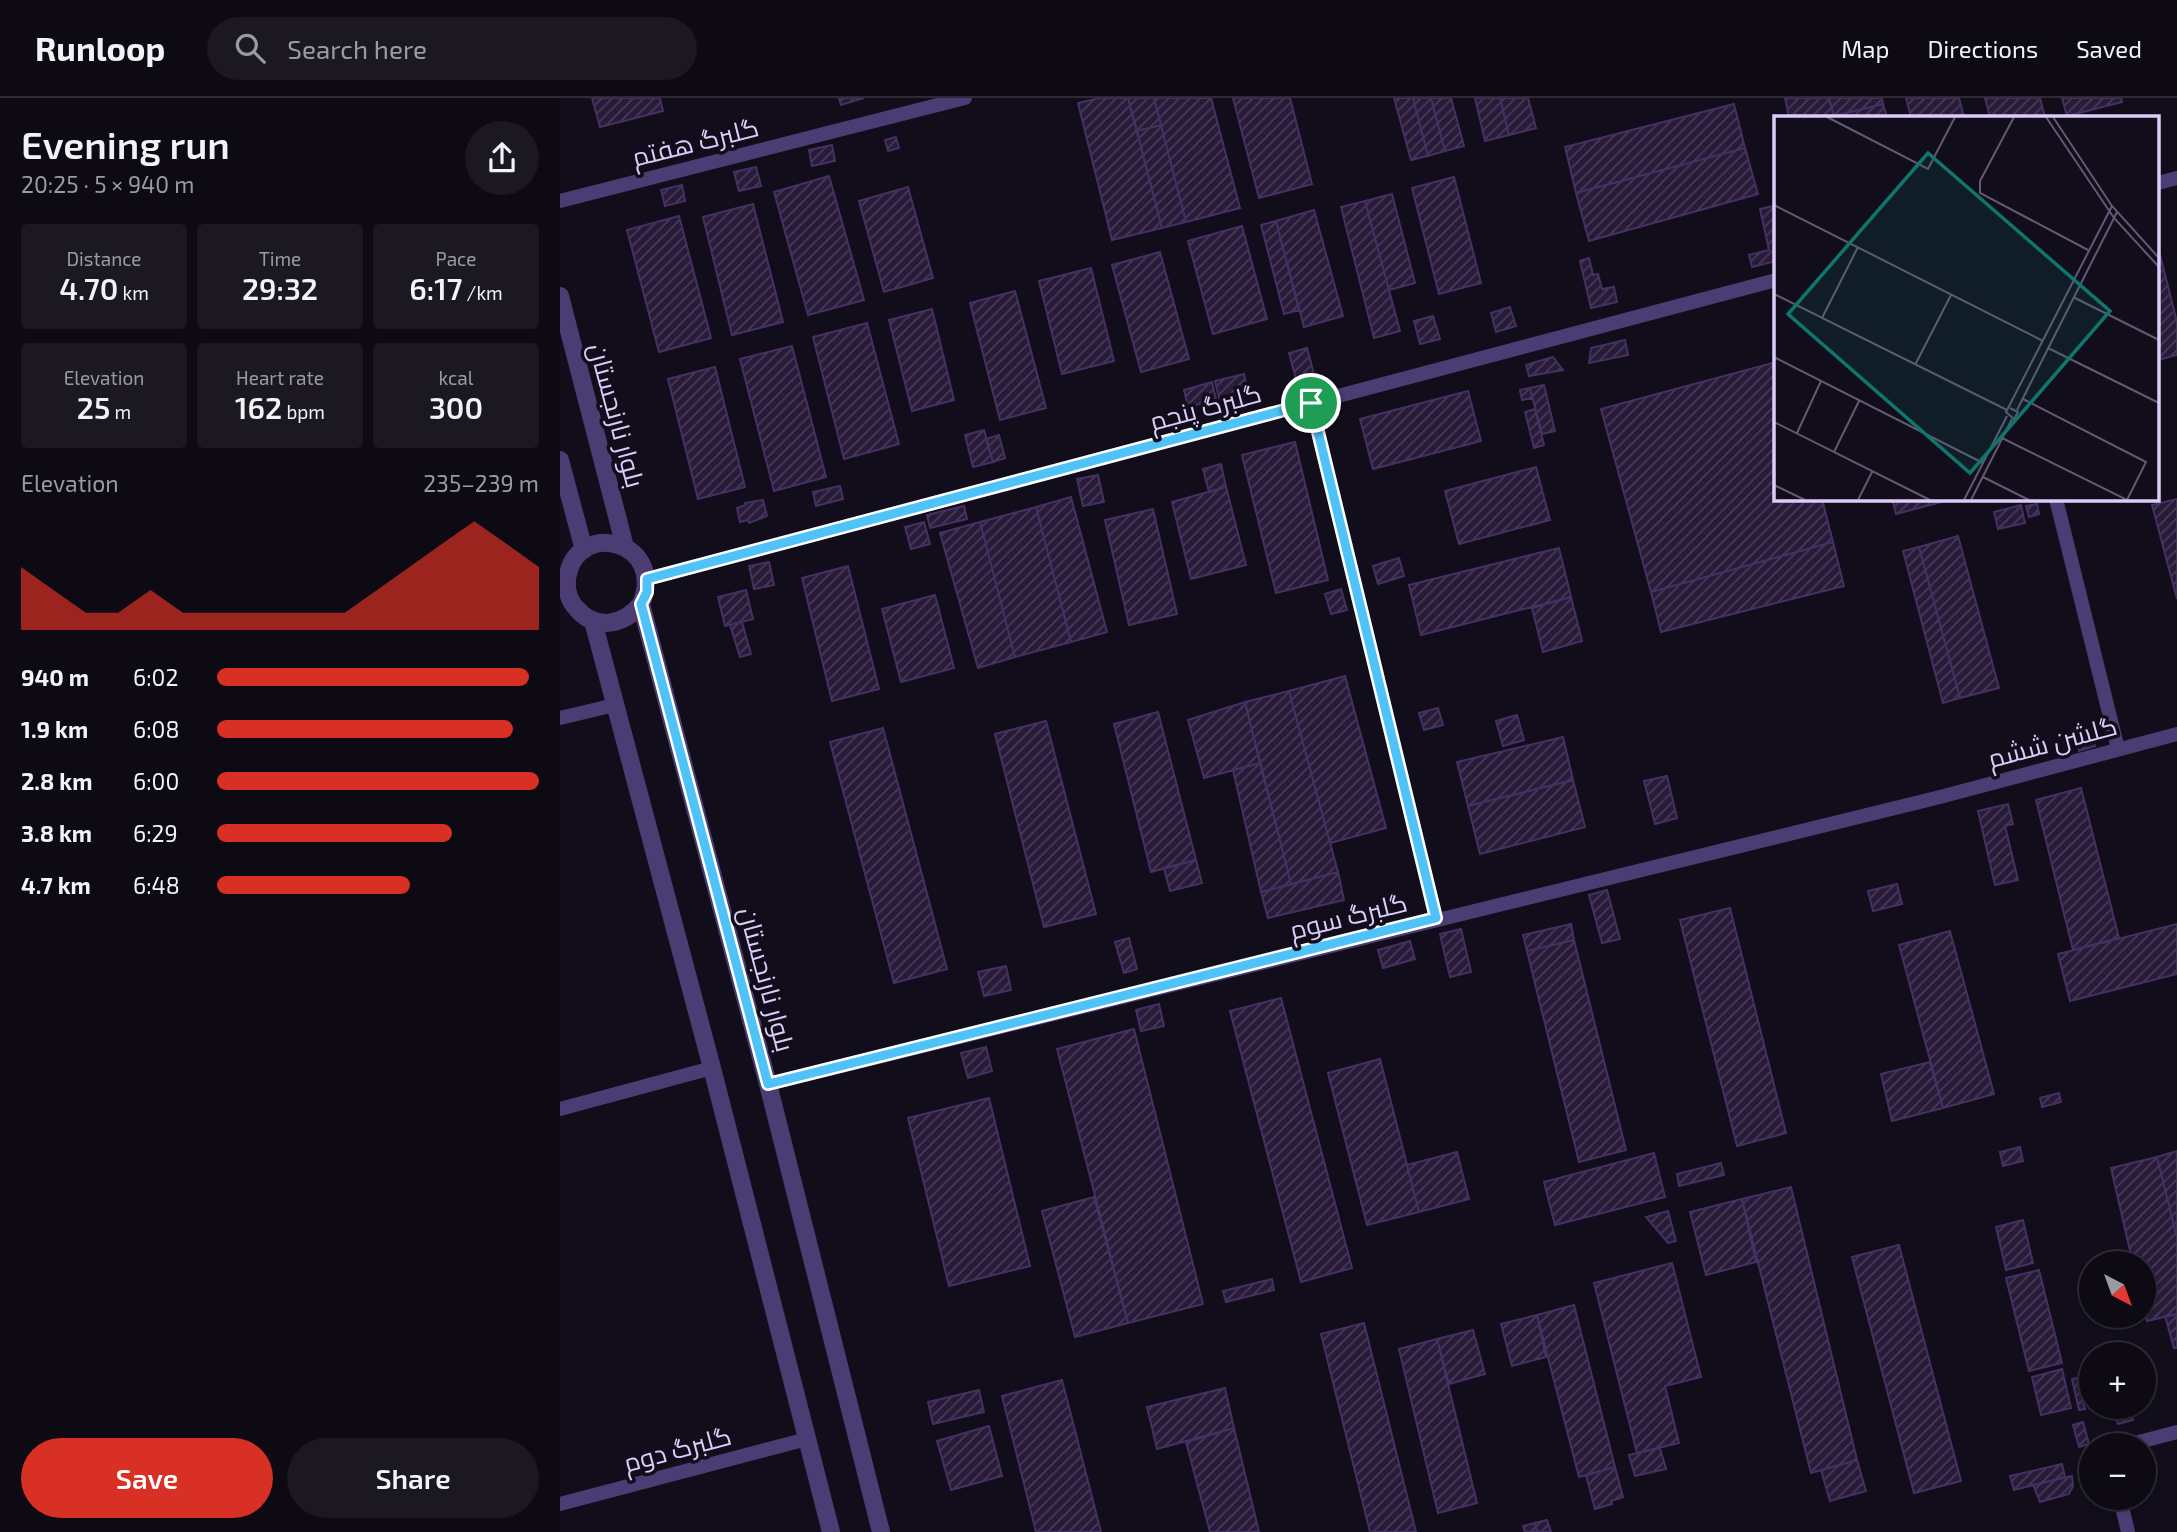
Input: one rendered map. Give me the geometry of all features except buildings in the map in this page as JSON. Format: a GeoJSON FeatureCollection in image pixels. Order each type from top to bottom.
{"type":"FeatureCollection","features":[{"type":"Feature","properties":{"kind":"street","name":"گلبرگ هفتم"},"geometry":{"type":"LineString","coordinates":[[560,201],[965,98]]}},
{"type":"Feature","properties":{"kind":"street"},"geometry":{"type":"LineString","coordinates":[[2160,182],[2177,178]]}},
{"type":"Feature","properties":{"kind":"street","name":"گلبرگ پنجم"},"geometry":{"type":"LineString","coordinates":[[647,579],[1774,281]]}},
{"type":"Feature","properties":{"kind":"street","name":"بلوار نارنجستان"},"geometry":{"type":"LineString","coordinates":[[560,296],[625,547],[636,555],[644,566],[647,592],[641,604],[768,1084],[881,1532]]}},
{"type":"Feature","properties":{"kind":"street"},"geometry":{"type":"LineString","coordinates":[[1311,403],[1436,918]]}},
{"type":"Feature","properties":{"kind":"street"},"geometry":{"type":"LineString","coordinates":[[560,460],[584,550]]}},
{"type":"Feature","properties":{"kind":"street"},"geometry":{"type":"LineString","coordinates":[[2056,500],[2118,749]]}},
{"type":"Feature","properties":{"kind":"street"},"geometry":{"type":"LineString","coordinates":[[625,547],[604,543],[584,550],[569,570],[566,582],[568,595],[582,615],[593,621],[615,623],[625,619],[641,604]]}},
{"type":"Feature","properties":{"kind":"street"},"geometry":{"type":"LineString","coordinates":[[593,621],[831,1532]]}},
{"type":"Feature","properties":{"kind":"street"},"geometry":{"type":"LineString","coordinates":[[560,718],[615,705]]}},
{"type":"Feature","properties":{"kind":"street","name":"گلشن ششم"},"geometry":{"type":"LineString","coordinates":[[1940,797],[2177,734]]}},
{"type":"Feature","properties":{"kind":"street","name":"گلبرگ سوم"},"geometry":{"type":"LineString","coordinates":[[768,1084],[1436,918],[1940,797]]}},
{"type":"Feature","properties":{"kind":"street"},"geometry":{"type":"LineString","coordinates":[[560,1109],[712,1069]]}},
{"type":"Feature","properties":{"kind":"street"},"geometry":{"type":"LineString","coordinates":[[2156,1437],[2177,1432]]}},
{"type":"Feature","properties":{"kind":"street","name":"گلبرگ دوم"},"geometry":{"type":"LineString","coordinates":[[560,1504],[807,1439]]}},
{"type":"Feature","properties":{"kind":"street"},"geometry":{"type":"LineString","coordinates":[[2123,1510],[2129,1532]]}},
{"type":"Feature","properties":{"kind":"route"},"geometry":{"type":"LineString","coordinates":[[1311,403],[1436,918],[768,1084],[641,604],[647,592],[647,579],[1311,403]]}}]}
